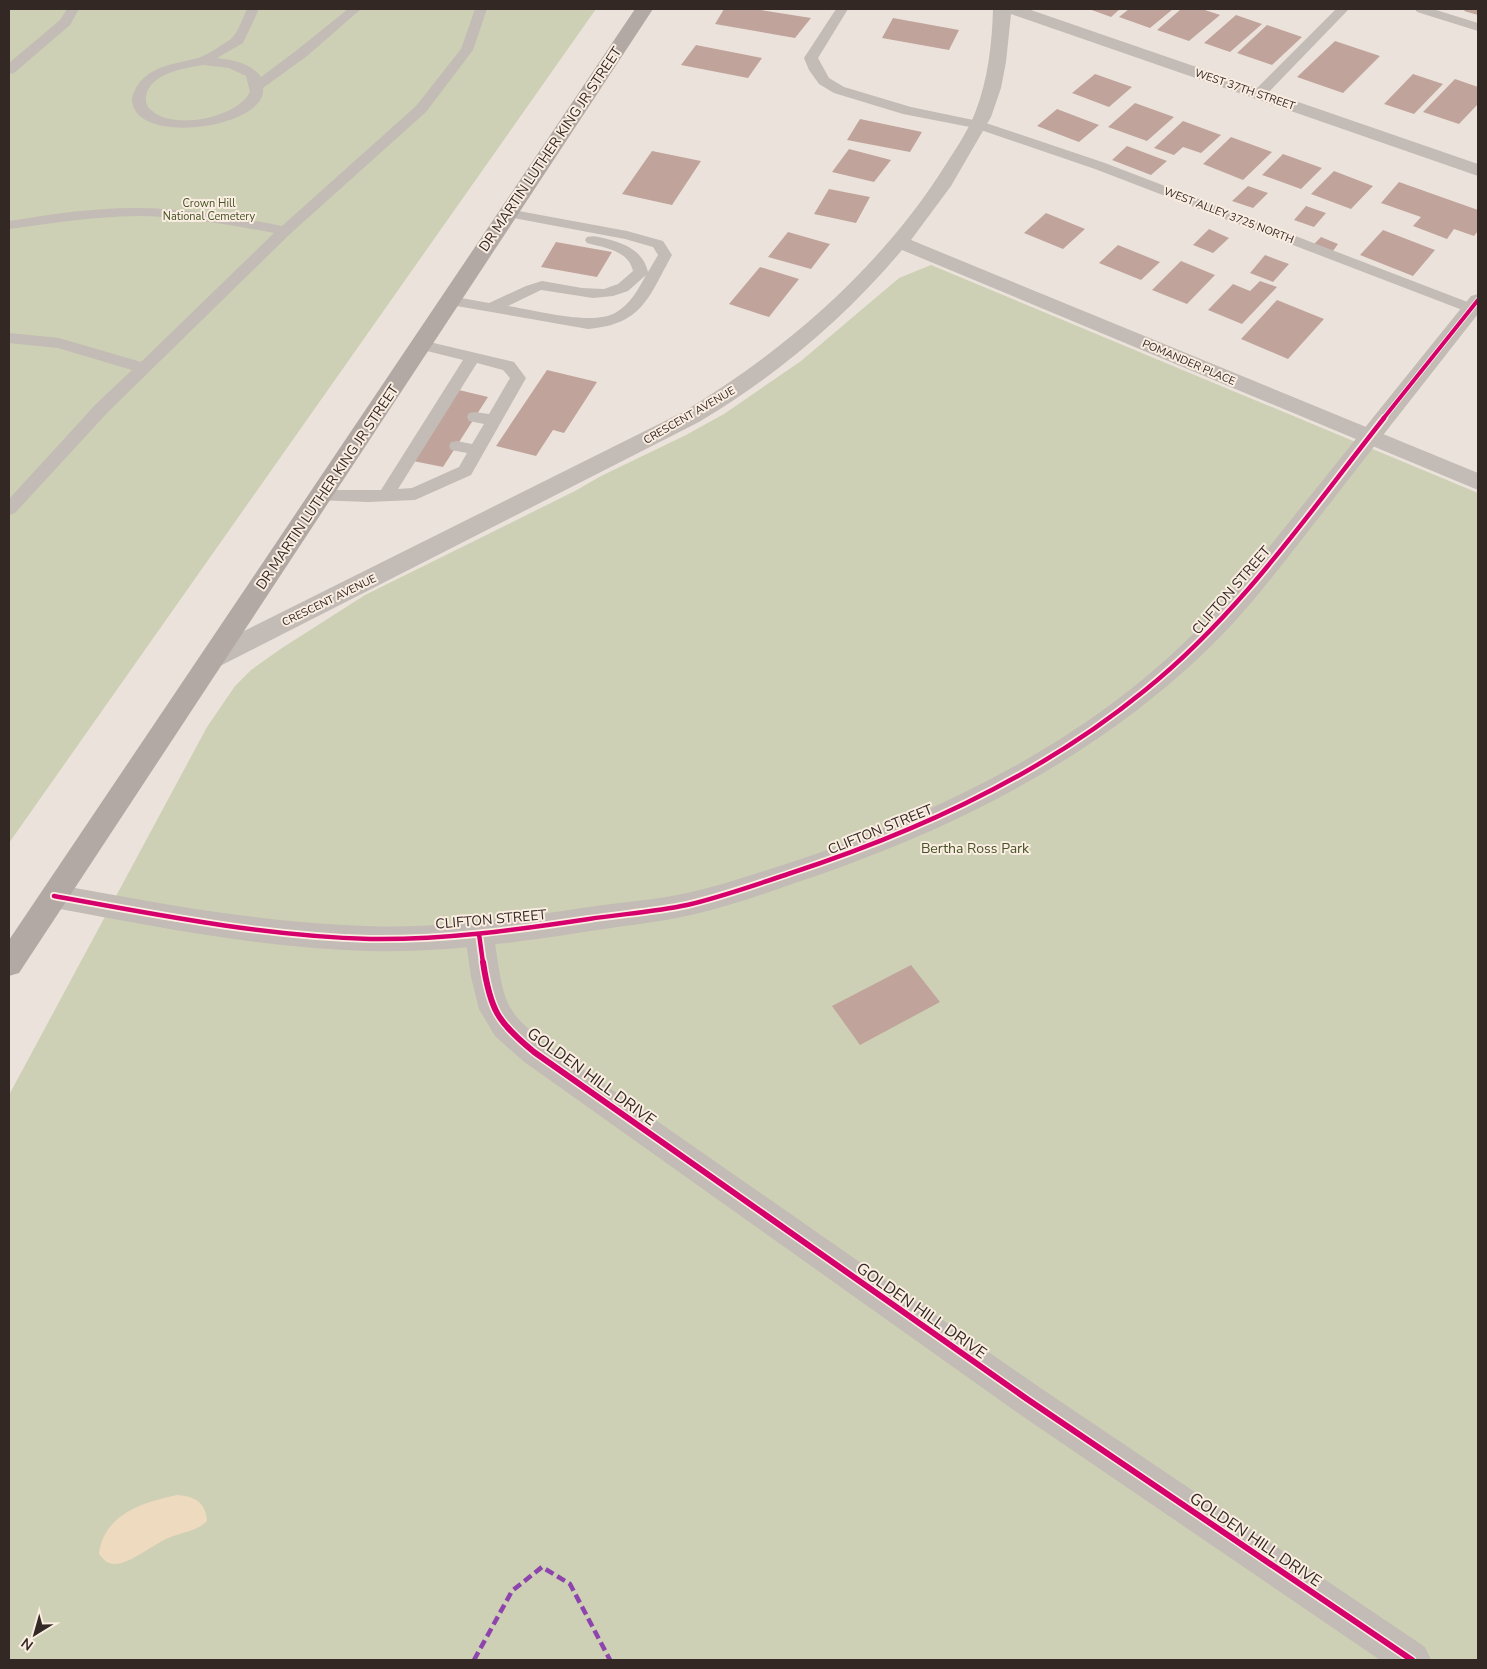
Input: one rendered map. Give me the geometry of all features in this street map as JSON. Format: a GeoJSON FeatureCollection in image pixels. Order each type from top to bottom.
{"type":"FeatureCollection","features":[{"type":"Feature","properties":{"kind":"main road","name":"DR MARTIN LUTHER KING JR STREET"},"geometry":{"type":"LineString","coordinates":[[9,964],[644,9]]}},
{"type":"Feature","properties":{"kind":"street","name":"CRESCENT AVENUE"},"geometry":{"type":"LineString","coordinates":[[212,658],[422,554],[716,402],[770,365],[815,329],[864,282],[899,242],[952,172],[978,124],[989,96],[999,58],[1002,9]]}},
{"type":"Feature","properties":{"kind":"street","name":"WEST 37TH STREET"},"geometry":{"type":"LineString","coordinates":[[1012,9],[1478,170]]}},
{"type":"Feature","properties":{"kind":"street","name":"POMANDER PLACE"},"geometry":{"type":"LineString","coordinates":[[899,242],[1478,482]]}},
{"type":"Feature","properties":{"kind":"street","name":"CLIFTON STREET"},"geometry":{"type":"LineString","coordinates":[[54,896],[158,915],[338,937],[384,938],[480,934],[678,907],[810,869],[882,842],[955,809],[1010,781],[1066,748],[1106,721],[1154,684],[1196,647],[1238,602],[1476,307]]}},
{"type":"Feature","properties":{"kind":"street","name":"GOLDEN HILL DRIVE"},"geometry":{"type":"LineString","coordinates":[[480,934],[482,962],[497,1016],[514,1035],[534,1052],[1018,1393],[1412,1660]]}},
{"type":"Feature","properties":{"kind":"lane"},"geometry":{"type":"LineString","coordinates":[[9,70],[65,22],[73,9]]}},
{"type":"Feature","properties":{"kind":"lane"},"geometry":{"type":"LineString","coordinates":[[203,62],[238,40],[253,9]]}},
{"type":"Feature","properties":{"kind":"lane"},"geometry":{"type":"LineString","coordinates":[[258,86],[254,76],[246,70],[231,64],[203,62],[183,64],[164,70],[149,80],[140,90],[137,101],[142,111],[152,118],[169,123],[189,125],[212,122],[231,116],[247,107],[255,97],[258,86],[280,68],[302,54],[355,9]]}},
{"type":"Feature","properties":{"kind":"lane"},"geometry":{"type":"LineString","coordinates":[[9,509],[102,408],[285,232],[420,109],[467,50],[481,9]]}},
{"type":"Feature","properties":{"kind":"lane","name":"WEST ALLEY 3725 NORTH"},"geometry":{"type":"LineString","coordinates":[[842,9],[811,58],[816,70],[824,81],[839,90],[908,111],[978,124],[1100,166],[1476,307]]}},
{"type":"Feature","properties":{"kind":"lane"},"geometry":{"type":"LineString","coordinates":[[1259,94],[1343,9]]}},
{"type":"Feature","properties":{"kind":"lane"},"geometry":{"type":"LineString","coordinates":[[1421,9],[1478,27]]}},
{"type":"Feature","properties":{"kind":"lane"},"geometry":{"type":"LineString","coordinates":[[9,225],[79,215],[159,213],[231,220],[285,232]]}},
{"type":"Feature","properties":{"kind":"lane"},"geometry":{"type":"LineString","coordinates":[[450,301],[588,324],[622,316],[633,307],[665,255],[658,244],[640,238],[508,213]]}},
{"type":"Feature","properties":{"kind":"lane"},"geometry":{"type":"LineString","coordinates":[[491,308],[540,286],[590,294],[608,294],[621,289],[635,279],[640,272],[640,263],[631,254],[616,246],[571,235],[537,218]]}},
{"type":"Feature","properties":{"kind":"lane"},"geometry":{"type":"LineString","coordinates":[[9,338],[59,342],[145,368]]}},
{"type":"Feature","properties":{"kind":"lane"},"geometry":{"type":"LineString","coordinates":[[321,496],[415,494],[466,471],[518,378],[508,366],[420,345]]}},
{"type":"Feature","properties":{"kind":"lane"},"geometry":{"type":"LineString","coordinates":[[386,495],[425,440],[473,357]]}},
{"type":"Feature","properties":{"kind":"lane"},"geometry":{"type":"LineString","coordinates":[[476,417],[494,420]]}},
{"type":"Feature","properties":{"kind":"lane"},"geometry":{"type":"LineString","coordinates":[[456,446],[477,450]]}},
{"type":"Feature","properties":{"kind":"green space","name":"Crown Hill National Cemetery"},"geometry":{"type":"Polygon","coordinates":[[[9,9],[596,9],[9,843],[9,9]]]}},
{"type":"Feature","properties":{"kind":"green space","name":"Bertha Ross Park"},"geometry":{"type":"Polygon","coordinates":[[[931,265],[1478,493],[1478,1660],[9,1660],[9,1095],[207,727],[235,686],[251,670],[365,595],[575,491],[724,414],[801,361],[899,278],[931,265]]]}},
{"type":"Feature","properties":{"kind":"sand"},"geometry":{"type":"Polygon","coordinates":[[[177,1495],[194,1499],[202,1505],[207,1521],[203,1525],[168,1538],[128,1561],[121,1563],[110,1563],[99,1554],[102,1541],[108,1529],[116,1520],[138,1506],[177,1495]]]}},
{"type":"Feature","properties":{"kind":"building"},"geometry":{"type":"Polygon","coordinates":[[[724,9],[754,9],[811,18],[795,38],[715,24],[724,9]]]}},
{"type":"Feature","properties":{"kind":"building"},"geometry":{"type":"Polygon","coordinates":[[[1089,9],[1120,9],[1111,17],[1089,9]]]}},
{"type":"Feature","properties":{"kind":"building"},"geometry":{"type":"Polygon","coordinates":[[[1129,9],[1173,9],[1150,28],[1119,17],[1129,9]]]}},
{"type":"Feature","properties":{"kind":"building"},"geometry":{"type":"Polygon","coordinates":[[[1181,9],[1202,9],[1220,15],[1189,41],[1157,30],[1181,9]]]}},
{"type":"Feature","properties":{"kind":"building"},"geometry":{"type":"Polygon","coordinates":[[[1466,9],[1478,9],[1478,15],[1464,11],[1466,9]]]}},
{"type":"Feature","properties":{"kind":"building"},"geometry":{"type":"Polygon","coordinates":[[[1236,15],[1262,24],[1230,52],[1204,43],[1236,15]]]}},
{"type":"Feature","properties":{"kind":"building"},"geometry":{"type":"Polygon","coordinates":[[[893,18],[959,30],[949,50],[882,38],[893,18]]]}},
{"type":"Feature","properties":{"kind":"building"},"geometry":{"type":"Polygon","coordinates":[[[1267,25],[1302,37],[1272,65],[1237,53],[1267,25]]]}},
{"type":"Feature","properties":{"kind":"building"},"geometry":{"type":"Polygon","coordinates":[[[1335,41],[1380,56],[1343,93],[1297,77],[1335,41]]]}},
{"type":"Feature","properties":{"kind":"building"},"geometry":{"type":"Polygon","coordinates":[[[696,45],[762,58],[748,78],[681,65],[696,45]]]}},
{"type":"Feature","properties":{"kind":"building"},"geometry":{"type":"Polygon","coordinates":[[[1095,74],[1132,87],[1109,107],[1072,93],[1095,74]]]}},
{"type":"Feature","properties":{"kind":"building"},"geometry":{"type":"Polygon","coordinates":[[[1413,74],[1443,84],[1414,114],[1384,104],[1413,74]]]}},
{"type":"Feature","properties":{"kind":"building"},"geometry":{"type":"Polygon","coordinates":[[[1455,79],[1478,87],[1478,104],[1459,124],[1423,112],[1455,79]]]}},
{"type":"Feature","properties":{"kind":"building"},"geometry":{"type":"Polygon","coordinates":[[[1135,103],[1174,117],[1147,141],[1108,127],[1135,103]]]}},
{"type":"Feature","properties":{"kind":"building"},"geometry":{"type":"Polygon","coordinates":[[[1057,109],[1099,125],[1079,142],[1037,126],[1057,109]]]}},
{"type":"Feature","properties":{"kind":"building"},"geometry":{"type":"Polygon","coordinates":[[[860,119],[922,132],[910,152],[847,140],[860,119]]]}},
{"type":"Feature","properties":{"kind":"building"},"geometry":{"type":"Polygon","coordinates":[[[1183,121],[1221,135],[1201,153],[1183,147],[1174,155],[1154,148],[1183,121]]]}},
{"type":"Feature","properties":{"kind":"building"},"geometry":{"type":"Polygon","coordinates":[[[1231,137],[1272,152],[1243,180],[1203,164],[1231,137]]]}},
{"type":"Feature","properties":{"kind":"building"},"geometry":{"type":"Polygon","coordinates":[[[1127,146],[1167,161],[1151,175],[1112,160],[1127,146]]]}},
{"type":"Feature","properties":{"kind":"building"},"geometry":{"type":"Polygon","coordinates":[[[849,149],[891,160],[874,182],[832,172],[849,149]]]}},
{"type":"Feature","properties":{"kind":"building"},"geometry":{"type":"Polygon","coordinates":[[[652,151],[701,161],[672,205],[622,194],[652,151]]]}},
{"type":"Feature","properties":{"kind":"building"},"geometry":{"type":"Polygon","coordinates":[[[1283,154],[1322,168],[1301,189],[1262,175],[1283,154]]]}},
{"type":"Feature","properties":{"kind":"building"},"geometry":{"type":"Polygon","coordinates":[[[1334,171],[1373,186],[1351,209],[1311,194],[1334,171]]]}},
{"type":"Feature","properties":{"kind":"building"},"geometry":{"type":"Polygon","coordinates":[[[1399,182],[1478,210],[1478,231],[1474,236],[1454,229],[1447,239],[1413,226],[1421,217],[1381,203],[1399,182]]]}},
{"type":"Feature","properties":{"kind":"building"},"geometry":{"type":"Polygon","coordinates":[[[1248,186],[1268,193],[1253,208],[1232,201],[1248,186]]]}},
{"type":"Feature","properties":{"kind":"building"},"geometry":{"type":"Polygon","coordinates":[[[829,189],[870,197],[856,223],[814,214],[829,189]]]}},
{"type":"Feature","properties":{"kind":"building"},"geometry":{"type":"Polygon","coordinates":[[[1306,206],[1326,213],[1314,227],[1294,220],[1306,206]]]}},
{"type":"Feature","properties":{"kind":"building"},"geometry":{"type":"Polygon","coordinates":[[[1046,213],[1085,229],[1063,249],[1024,233],[1046,213]]]}},
{"type":"Feature","properties":{"kind":"building"},"geometry":{"type":"Polygon","coordinates":[[[1209,229],[1229,238],[1213,253],[1193,245],[1209,229]]]}},
{"type":"Feature","properties":{"kind":"building"},"geometry":{"type":"Polygon","coordinates":[[[1383,230],[1435,250],[1413,276],[1360,255],[1383,230]]]}},
{"type":"Feature","properties":{"kind":"building"},"geometry":{"type":"Polygon","coordinates":[[[788,232],[830,244],[811,269],[768,257],[788,232]]]}},
{"type":"Feature","properties":{"kind":"building"},"geometry":{"type":"Polygon","coordinates":[[[1321,237],[1338,244],[1333,251],[1314,244],[1321,237]]]}},
{"type":"Feature","properties":{"kind":"building"},"geometry":{"type":"Polygon","coordinates":[[[556,242],[612,252],[597,277],[541,267],[556,242]]]}},
{"type":"Feature","properties":{"kind":"building"},"geometry":{"type":"Polygon","coordinates":[[[1118,245],[1160,262],[1141,280],[1099,263],[1118,245]]]}},
{"type":"Feature","properties":{"kind":"building"},"geometry":{"type":"Polygon","coordinates":[[[1265,255],[1289,264],[1273,282],[1250,273],[1265,255]]]}},
{"type":"Feature","properties":{"kind":"building"},"geometry":{"type":"Polygon","coordinates":[[[1181,261],[1215,275],[1187,304],[1152,290],[1181,261]]]}},
{"type":"Feature","properties":{"kind":"building"},"geometry":{"type":"Polygon","coordinates":[[[760,267],[799,279],[769,317],[729,304],[760,267]]]}},
{"type":"Feature","properties":{"kind":"building"},"geometry":{"type":"Polygon","coordinates":[[[1260,281],[1277,287],[1242,324],[1208,310],[1233,284],[1250,291],[1260,281]]]}},
{"type":"Feature","properties":{"kind":"building"},"geometry":{"type":"Polygon","coordinates":[[[1277,300],[1324,319],[1288,359],[1241,339],[1277,300]]]}},
{"type":"Feature","properties":{"kind":"building"},"geometry":{"type":"Polygon","coordinates":[[[547,370],[597,382],[564,433],[553,430],[536,456],[496,446],[547,370]]]}},
{"type":"Feature","properties":{"kind":"building"},"geometry":{"type":"Polygon","coordinates":[[[459,390],[488,397],[443,467],[413,461],[459,390]]]}},
{"type":"Feature","properties":{"kind":"building"},"geometry":{"type":"Polygon","coordinates":[[[911,965],[940,1002],[860,1045],[832,1006],[911,965]]]}},
{"type":"Feature","properties":{"kind":"marked path"},"geometry":{"type":"LineString","coordinates":[[474,1660],[512,1591],[542,1567],[570,1584],[610,1660]]}},
{"type":"Feature","properties":{"kind":"cycle path"},"geometry":{"type":"LineString","coordinates":[[54,896],[195,920],[301,934],[368,939],[463,936],[527,929],[689,904],[736,891],[824,862],[893,836],[959,807],[1024,773],[1086,734],[1145,691],[1199,643],[1249,589],[1478,300]]}},
{"type":"Feature","properties":{"kind":"cycle path"},"geometry":{"type":"LineString","coordinates":[[479,934],[486,977],[494,1009],[506,1027],[534,1052],[1027,1399],[1412,1660]]}}]}
